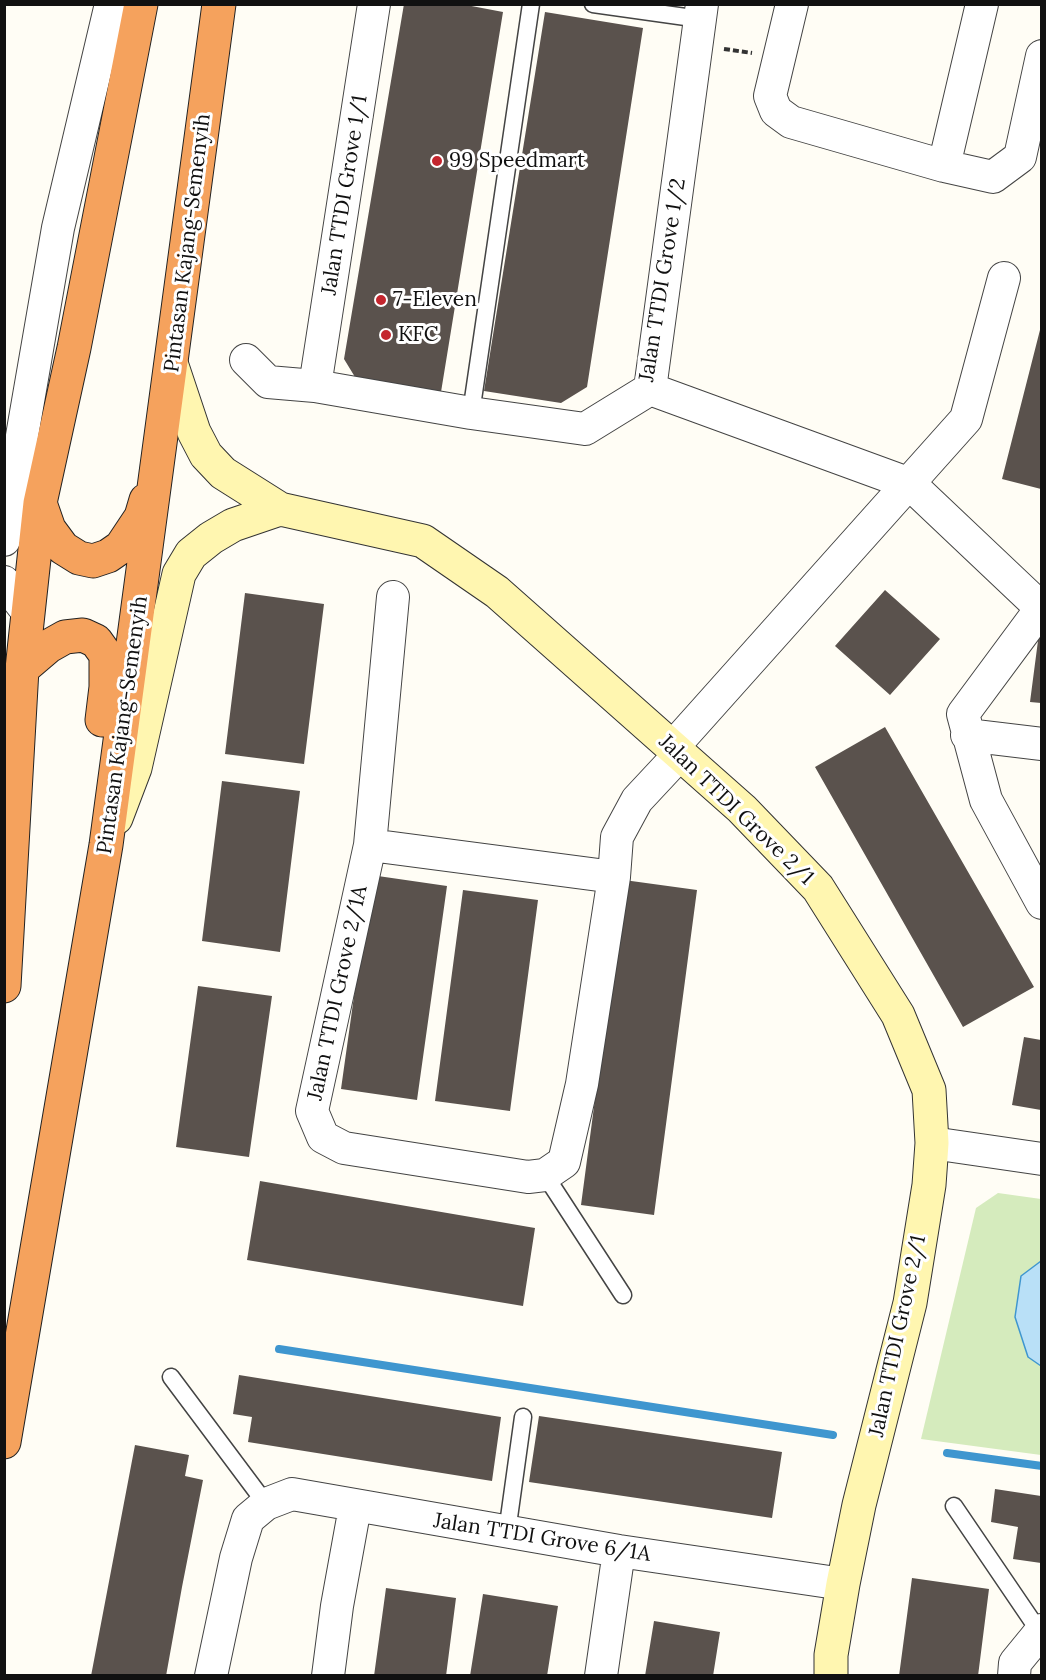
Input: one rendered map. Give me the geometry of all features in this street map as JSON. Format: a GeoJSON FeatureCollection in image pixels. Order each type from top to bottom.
{"type":"FeatureCollection","features":[{"type":"Feature","properties":{"kind":"highway"},"geometry":{"type":"LineString","coordinates":[[4,986],[22,669],[40,502],[74,348],[141,4]]}},
{"type":"Feature","properties":{"kind":"highway","name":"Pintasan Kajang-Semenyih"},"geometry":{"type":"LineString","coordinates":[[4,1442],[106,845],[219,4]]}},
{"type":"Feature","properties":{"kind":"highway"},"geometry":{"type":"LineString","coordinates":[[40,502],[49,529],[63,548],[86,560],[93,561],[108,556],[121,547],[141,517],[160,452]]}},
{"type":"Feature","properties":{"kind":"highway"},"geometry":{"type":"LineString","coordinates":[[22,669],[49,646],[65,637],[83,634],[96,641],[106,655],[106,687],[77,908],[77,1023]]}},
{"type":"Feature","properties":{"kind":"street"},"geometry":{"type":"LineString","coordinates":[[4,540],[58,228],[111,4]]}},
{"type":"Feature","properties":{"kind":"street","name":"Jalan TTDI Grove 1/1"},"geometry":{"type":"LineString","coordinates":[[315,386],[374,4]]}},
{"type":"Feature","properties":{"kind":"street"},"geometry":{"type":"LineString","coordinates":[[792,4],[770,96],[776,111],[791,122],[944,166],[993,177],[1020,157],[1036,105],[1041,56]]}},
{"type":"Feature","properties":{"kind":"street"},"geometry":{"type":"LineString","coordinates":[[944,166],[982,4]]}},
{"type":"Feature","properties":{"kind":"street","name":"Jalan TTDI Grove 1/2"},"geometry":{"type":"LineString","coordinates":[[246,360],[268,382],[315,386],[471,414],[585,429],[650,389],[700,23]]}},
{"type":"Feature","properties":{"kind":"street"},"geometry":{"type":"LineString","coordinates":[[545,1175],[564,1161],[580,1095],[615,877],[617,837],[637,800],[676,751],[966,419],[1004,278]]}},
{"type":"Feature","properties":{"kind":"street","name":"Jalan TTDI Grove 2/1"},"geometry":{"type":"LineString","coordinates":[[172,366],[194,432],[206,455],[230,478],[280,509],[423,541],[497,592],[676,751],[742,810],[818,888],[898,1015],[929,1090],[932,1143],[929,1185],[910,1303],[860,1505],[827,1669]]}},
{"type":"Feature","properties":{"kind":"street"},"geometry":{"type":"LineString","coordinates":[[650,389],[910,483],[1041,610],[963,714],[986,800],[1041,903]]}},
{"type":"Feature","properties":{"kind":"street"},"geometry":{"type":"LineString","coordinates":[[106,845],[135,768],[179,574],[191,554],[211,538],[233,525],[280,509]]}},
{"type":"Feature","properties":{"kind":"street"},"geometry":{"type":"LineString","coordinates":[[4,582],[27,610]]}},
{"type":"Feature","properties":{"kind":"street","name":"Jalan TTDI Grove 2/1A"},"geometry":{"type":"LineString","coordinates":[[393,597],[370,845],[312,1111],[323,1137],[344,1148],[528,1177],[545,1175]]}},
{"type":"Feature","properties":{"kind":"street"},"geometry":{"type":"LineString","coordinates":[[967,735],[1041,744]]}},
{"type":"Feature","properties":{"kind":"street"},"geometry":{"type":"LineString","coordinates":[[370,845],[615,877]]}},
{"type":"Feature","properties":{"kind":"street"},"geometry":{"type":"LineString","coordinates":[[932,1143],[1041,1159]]}},
{"type":"Feature","properties":{"kind":"street","name":"Jalan TTDI Grove 6/1A"},"geometry":{"type":"LineString","coordinates":[[257,1511],[292,1494],[355,1507],[619,1551],[843,1584]]}},
{"type":"Feature","properties":{"kind":"street"},"geometry":{"type":"LineString","coordinates":[[328,1676],[337,1606],[355,1507]]}},
{"type":"Feature","properties":{"kind":"street"},"geometry":{"type":"LineString","coordinates":[[211,1676],[236,1557],[257,1511]]}},
{"type":"Feature","properties":{"kind":"street"},"geometry":{"type":"LineString","coordinates":[[601,1676],[619,1551]]}},
{"type":"Feature","properties":{"kind":"street"},"geometry":{"type":"LineString","coordinates":[[1014,1676],[1016,1663],[1040,1630]]}},
{"type":"Feature","properties":{"kind":"lane"},"geometry":{"type":"LineString","coordinates":[[471,414],[531,4]]}},
{"type":"Feature","properties":{"kind":"lane"},"geometry":{"type":"LineString","coordinates":[[593,4],[700,23]]}},
{"type":"Feature","properties":{"kind":"lane"},"geometry":{"type":"LineString","coordinates":[[545,1175],[623,1295]]}},
{"type":"Feature","properties":{"kind":"lane"},"geometry":{"type":"LineString","coordinates":[[171,1377],[257,1511]]}},
{"type":"Feature","properties":{"kind":"lane"},"geometry":{"type":"LineString","coordinates":[[507,1532],[523,1417]]}},
{"type":"Feature","properties":{"kind":"lane"},"geometry":{"type":"LineString","coordinates":[[954,1506],[1040,1630]]}},
{"type":"Feature","properties":{"kind":"path"},"geometry":{"type":"LineString","coordinates":[[700,23],[779,57]]}},
{"type":"Feature","properties":{"kind":"green space"},"geometry":{"type":"Polygon","coordinates":[[[998,1193],[1041,1199],[1041,1455],[921,1439],[976,1208],[998,1193]]]}},
{"type":"Feature","properties":{"kind":"water"},"geometry":{"type":"Polygon","coordinates":[[[1041,1261],[1041,1366],[1028,1357],[1015,1317],[1021,1276],[1041,1261]]]}},
{"type":"Feature","properties":{"kind":"building"},"geometry":{"type":"Polygon","coordinates":[[[404,4],[461,4],[503,12],[441,392],[355,377],[344,359],[404,4]]]}},
{"type":"Feature","properties":{"kind":"building"},"geometry":{"type":"Polygon","coordinates":[[[545,12],[643,28],[587,387],[561,403],[484,391],[545,12]]]}},
{"type":"Feature","properties":{"kind":"building"},"geometry":{"type":"Polygon","coordinates":[[[1041,326],[1041,489],[1002,479],[1041,326]]]}},
{"type":"Feature","properties":{"kind":"building"},"geometry":{"type":"Polygon","coordinates":[[[885,590],[940,639],[890,695],[835,646],[885,590]]]}},
{"type":"Feature","properties":{"kind":"building"},"geometry":{"type":"Polygon","coordinates":[[[245,593],[324,604],[304,764],[225,754],[245,593]]]}},
{"type":"Feature","properties":{"kind":"building"},"geometry":{"type":"Polygon","coordinates":[[[1039,633],[1041,633],[1041,703],[1030,702],[1039,633]]]}},
{"type":"Feature","properties":{"kind":"building"},"geometry":{"type":"Polygon","coordinates":[[[885,727],[1034,987],[963,1027],[815,767],[885,727]]]}},
{"type":"Feature","properties":{"kind":"building"},"geometry":{"type":"Polygon","coordinates":[[[222,781],[300,791],[280,952],[202,941],[222,781]]]}},
{"type":"Feature","properties":{"kind":"building"},"geometry":{"type":"Polygon","coordinates":[[[371,875],[447,886],[417,1100],[341,1089],[371,875]]]}},
{"type":"Feature","properties":{"kind":"building"},"geometry":{"type":"Polygon","coordinates":[[[624,880],[697,890],[654,1215],[581,1205],[624,880]]]}},
{"type":"Feature","properties":{"kind":"building"},"geometry":{"type":"Polygon","coordinates":[[[463,890],[538,900],[510,1111],[435,1101],[463,890]]]}},
{"type":"Feature","properties":{"kind":"building"},"geometry":{"type":"Polygon","coordinates":[[[198,986],[272,996],[249,1157],[176,1147],[198,986]]]}},
{"type":"Feature","properties":{"kind":"building"},"geometry":{"type":"Polygon","coordinates":[[[1024,1037],[1041,1040],[1041,1110],[1012,1105],[1024,1037]]]}},
{"type":"Feature","properties":{"kind":"building"},"geometry":{"type":"Polygon","coordinates":[[[260,1181],[535,1228],[523,1306],[247,1260],[260,1181]]]}},
{"type":"Feature","properties":{"kind":"building"},"geometry":{"type":"Polygon","coordinates":[[[239,1375],[501,1417],[492,1481],[248,1442],[252,1417],[233,1414],[239,1375]]]}},
{"type":"Feature","properties":{"kind":"building"},"geometry":{"type":"Polygon","coordinates":[[[539,1416],[782,1452],[772,1518],[529,1482],[539,1416]]]}},
{"type":"Feature","properties":{"kind":"building"},"geometry":{"type":"Polygon","coordinates":[[[135,1445],[189,1455],[185,1476],[203,1480],[166,1676],[91,1676],[135,1445]]]}},
{"type":"Feature","properties":{"kind":"building"},"geometry":{"type":"Polygon","coordinates":[[[995,1489],[1041,1496],[1041,1563],[1013,1559],[1018,1527],[991,1522],[995,1489]]]}},
{"type":"Feature","properties":{"kind":"building"},"geometry":{"type":"Polygon","coordinates":[[[912,1578],[989,1589],[978,1676],[899,1676],[912,1578]]]}},
{"type":"Feature","properties":{"kind":"building"},"geometry":{"type":"Polygon","coordinates":[[[386,1588],[456,1598],[446,1676],[374,1676],[386,1588]]]}},
{"type":"Feature","properties":{"kind":"building"},"geometry":{"type":"Polygon","coordinates":[[[483,1594],[558,1606],[547,1676],[470,1676],[483,1594]]]}},
{"type":"Feature","properties":{"kind":"building"},"geometry":{"type":"Polygon","coordinates":[[[654,1621],[720,1632],[713,1676],[645,1676],[654,1621]]]}},
{"type":"Feature","properties":{"kind":"waterway"},"geometry":{"type":"LineString","coordinates":[[279,1349],[833,1435]]}},
{"type":"Feature","properties":{"kind":"waterway"},"geometry":{"type":"LineString","coordinates":[[947,1453],[1042,1466]]}},
{"type":"Feature","properties":{"kind":"place","name":"99 Speedmart"},"geometry":{"type":"Point","coordinates":[437,161]}},
{"type":"Feature","properties":{"kind":"place","name":"7-Eleven"},"geometry":{"type":"Point","coordinates":[381,300]}},
{"type":"Feature","properties":{"kind":"place","name":"KFC"},"geometry":{"type":"Point","coordinates":[386,335]}}]}
